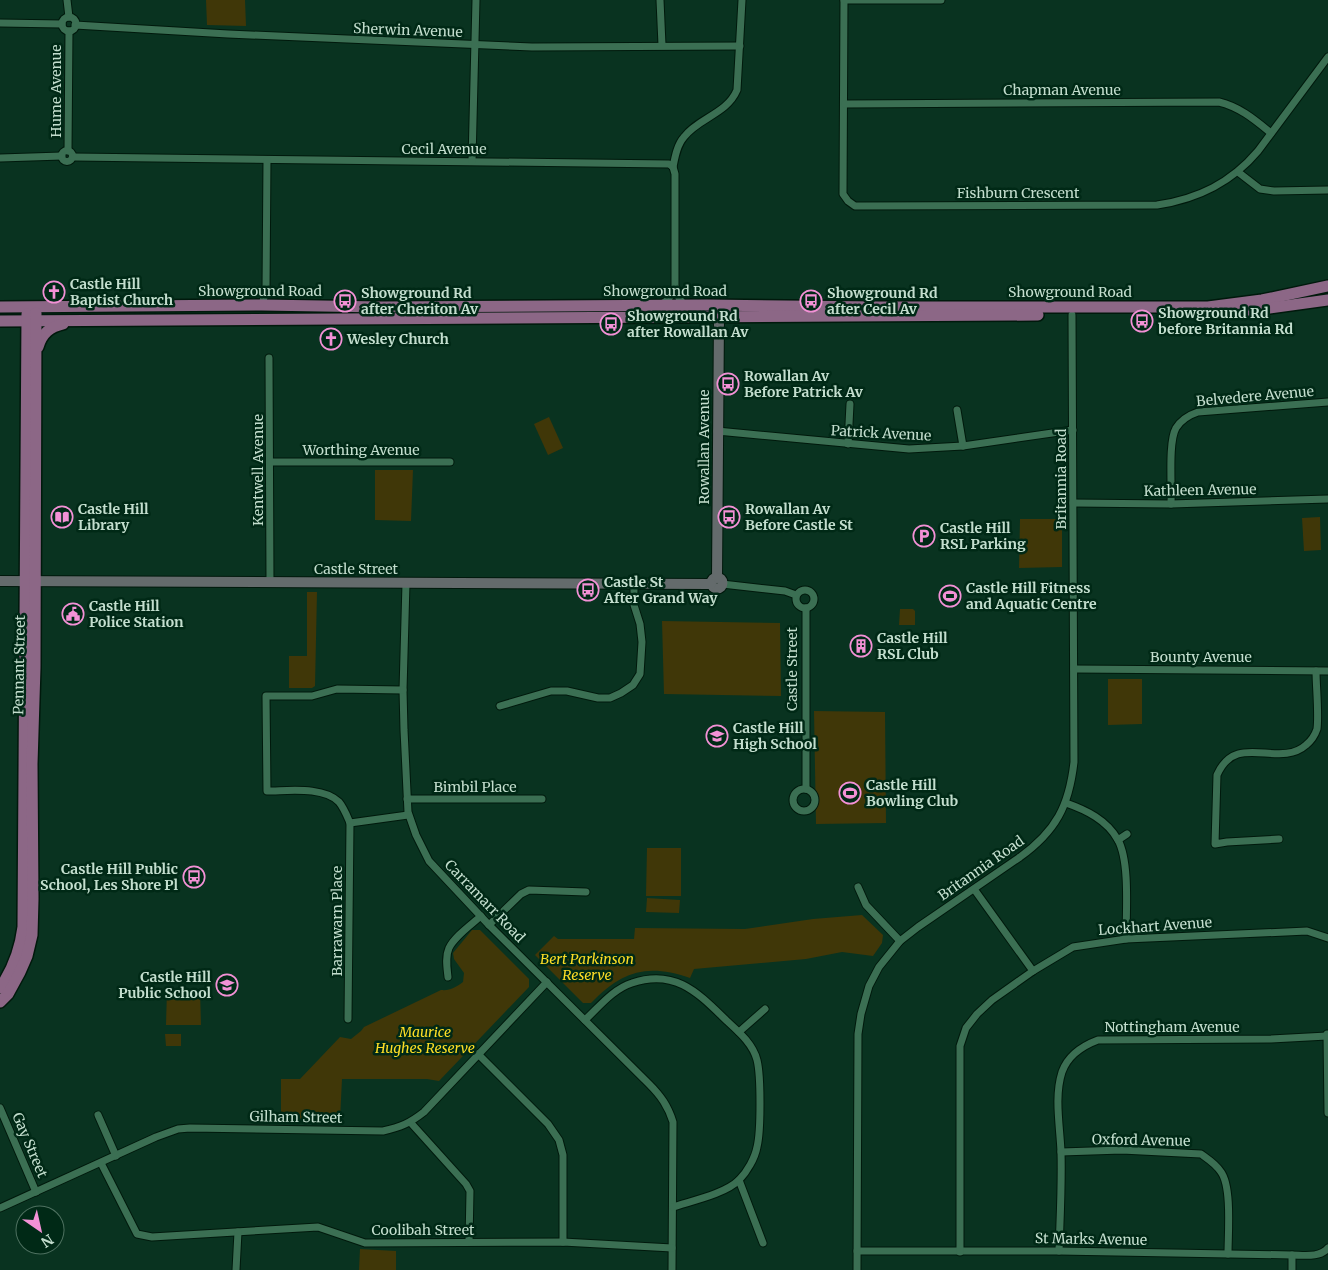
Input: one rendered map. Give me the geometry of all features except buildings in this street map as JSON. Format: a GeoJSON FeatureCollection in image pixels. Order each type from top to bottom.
{"type":"FeatureCollection","features":[{"type":"Feature","properties":{"kind":"main road","name":"Showground Road"},"geometry":{"type":"LineString","coordinates":[[0,321],[286,319],[879,308],[1208,307],[1262,300],[1328,286]]}},
{"type":"Feature","properties":{"kind":"main road","name":"Showground Road"},"geometry":{"type":"LineString","coordinates":[[0,308],[262,305],[381,307],[685,306],[719,311],[1072,315],[1234,313],[1328,300]]}},
{"type":"Feature","properties":{"kind":"main road"},"geometry":{"type":"LineString","coordinates":[[262,305],[273,315],[286,319]]}},
{"type":"Feature","properties":{"kind":"main road"},"geometry":{"type":"LineString","coordinates":[[31,307],[31,320]]}},
{"type":"Feature","properties":{"kind":"main road","name":"Pennant Street"},"geometry":{"type":"LineString","coordinates":[[0,988],[18,956],[22,927],[37,366],[31,320]]}},
{"type":"Feature","properties":{"kind":"main road","name":"Pennant Street"},"geometry":{"type":"LineString","coordinates":[[0,1002],[8,994],[20,972],[27,956],[32,935],[32,764],[35,667],[30,580],[31,320]]}},
{"type":"Feature","properties":{"kind":"main road"},"geometry":{"type":"LineString","coordinates":[[37,366],[40,341],[48,330],[57,326],[90,320]]}},
{"type":"Feature","properties":{"kind":"street"},"geometry":{"type":"LineString","coordinates":[[68,0],[69,17]]}},
{"type":"Feature","properties":{"kind":"street"},"geometry":{"type":"LineString","coordinates":[[472,161],[476,0]]}},
{"type":"Feature","properties":{"kind":"street"},"geometry":{"type":"LineString","coordinates":[[660,0],[662,45]]}},
{"type":"Feature","properties":{"kind":"street"},"geometry":{"type":"LineString","coordinates":[[685,306],[679,298],[675,287],[675,174],[673,167],[679,143],[685,135],[724,107],[734,96],[740,46],[742,0]]}},
{"type":"Feature","properties":{"kind":"street"},"geometry":{"type":"LineString","coordinates":[[844,0],[941,0]]}},
{"type":"Feature","properties":{"kind":"street","name":"Fishburn Crescent"},"geometry":{"type":"LineString","coordinates":[[844,0],[845,104],[843,194],[855,206],[1157,205],[1192,198],[1218,186],[1238,172],[1258,151],[1328,57]]}},
{"type":"Feature","properties":{"kind":"street"},"geometry":{"type":"LineString","coordinates":[[62,24],[64,19],[69,17]]}},
{"type":"Feature","properties":{"kind":"street"},"geometry":{"type":"LineString","coordinates":[[62,24],[64,29],[69,31],[73,29],[75,25],[74,19],[69,17]]}},
{"type":"Feature","properties":{"kind":"street"},"geometry":{"type":"LineString","coordinates":[[0,23],[62,24]]}},
{"type":"Feature","properties":{"kind":"street","name":"Sherwin Avenue"},"geometry":{"type":"LineString","coordinates":[[75,25],[228,34],[532,47],[740,46]]}},
{"type":"Feature","properties":{"kind":"street","name":"Hume Avenue"},"geometry":{"type":"LineString","coordinates":[[69,31],[70,154]]}},
{"type":"Feature","properties":{"kind":"street","name":"Chapman Avenue"},"geometry":{"type":"LineString","coordinates":[[845,104],[1220,102],[1232,105],[1242,111],[1271,133]]}},
{"type":"Feature","properties":{"kind":"street"},"geometry":{"type":"LineString","coordinates":[[0,158],[62,156],[64,152],[70,154]]}},
{"type":"Feature","properties":{"kind":"street","name":"Cecil Avenue"},"geometry":{"type":"LineString","coordinates":[[70,154],[267,160],[661,163],[670,164],[673,167]]}},
{"type":"Feature","properties":{"kind":"street"},"geometry":{"type":"LineString","coordinates":[[262,305],[266,290],[267,160]]}},
{"type":"Feature","properties":{"kind":"street"},"geometry":{"type":"LineString","coordinates":[[1238,172],[1260,189],[1274,191],[1328,190]]}},
{"type":"Feature","properties":{"kind":"street"},"geometry":{"type":"LineString","coordinates":[[657,306],[668,300],[675,287]]}},
{"type":"Feature","properties":{"kind":"street"},"geometry":{"type":"LineString","coordinates":[[266,290],[276,306]]}},
{"type":"Feature","properties":{"kind":"street","name":"Rowallan Avenue"},"geometry":{"type":"LineString","coordinates":[[717,582],[719,311]]}},
{"type":"Feature","properties":{"kind":"street","name":"Britannia Road"},"geometry":{"type":"LineString","coordinates":[[857,1270],[859,1024],[869,986],[879,968],[900,941],[918,926],[1037,844],[1053,824],[1066,803],[1072,779],[1074,762],[1074,669],[1072,315]]}},
{"type":"Feature","properties":{"kind":"street","name":"Kentwell Avenue"},"geometry":{"type":"LineString","coordinates":[[269,358],[271,462],[270,582]]}},
{"type":"Feature","properties":{"kind":"street","name":"Belvedere Avenue"},"geometry":{"type":"LineString","coordinates":[[1171,504],[1172,437],[1178,424],[1190,415],[1198,412],[1328,402]]}},
{"type":"Feature","properties":{"kind":"street"},"geometry":{"type":"LineString","coordinates":[[848,444],[850,404]]}},
{"type":"Feature","properties":{"kind":"street"},"geometry":{"type":"LineString","coordinates":[[957,410],[963,446]]}},
{"type":"Feature","properties":{"kind":"street","name":"Patrick Avenue"},"geometry":{"type":"LineString","coordinates":[[717,431],[909,449],[963,446],[1073,430]]}},
{"type":"Feature","properties":{"kind":"street","name":"Worthing Avenue"},"geometry":{"type":"LineString","coordinates":[[271,462],[450,462]]}},
{"type":"Feature","properties":{"kind":"street","name":"Kathleen Avenue"},"geometry":{"type":"LineString","coordinates":[[1073,503],[1171,504],[1328,499]]}},
{"type":"Feature","properties":{"kind":"street","name":"Castle Street"},"geometry":{"type":"LineString","coordinates":[[0,581],[634,584],[717,582],[785,591],[796,595]]}},
{"type":"Feature","properties":{"kind":"street","name":"Carramarr Road"},"geometry":{"type":"LineString","coordinates":[[406,583],[403,690],[408,815],[429,860],[489,925],[649,1084],[669,1108],[673,1122],[672,1270]]}},
{"type":"Feature","properties":{"kind":"street"},"geometry":{"type":"LineString","coordinates":[[500,706],[551,691],[567,691],[598,698],[610,698],[622,693],[632,685],[640,674],[642,642],[640,624],[634,605],[634,584]]}},
{"type":"Feature","properties":{"kind":"street"},"geometry":{"type":"LineString","coordinates":[[803,590],[808,590],[813,594],[814,598],[813,604],[806,608],[798,604],[796,595],[803,590]]}},
{"type":"Feature","properties":{"kind":"street","name":"Castle Street"},"geometry":{"type":"LineString","coordinates":[[806,608],[806,789]]}},
{"type":"Feature","properties":{"kind":"street","name":"Bounty Avenue"},"geometry":{"type":"LineString","coordinates":[[1074,669],[1328,671]]}},
{"type":"Feature","properties":{"kind":"street"},"geometry":{"type":"LineString","coordinates":[[1279,839],[1215,844],[1217,775],[1221,767],[1230,758],[1240,753],[1274,754],[1293,752],[1310,742],[1317,728],[1316,671]]}},
{"type":"Feature","properties":{"kind":"street"},"geometry":{"type":"LineString","coordinates":[[403,690],[337,689],[312,696],[266,696],[266,791],[328,794],[339,802],[350,823],[408,815]]}},
{"type":"Feature","properties":{"kind":"street","name":"Bimbil Place"},"geometry":{"type":"LineString","coordinates":[[408,799],[542,799]]}},
{"type":"Feature","properties":{"kind":"street"},"geometry":{"type":"LineString","coordinates":[[1066,803],[1096,817],[1109,828],[1118,840],[1124,861],[1126,939]]}},
{"type":"Feature","properties":{"kind":"street","name":"Barrawarn Place"},"geometry":{"type":"LineString","coordinates":[[348,1019],[350,823]]}},
{"type":"Feature","properties":{"kind":"street"},"geometry":{"type":"LineString","coordinates":[[1118,840],[1127,834]]}},
{"type":"Feature","properties":{"kind":"street"},"geometry":{"type":"LineString","coordinates":[[858,887],[866,905],[900,941]]}},
{"type":"Feature","properties":{"kind":"street"},"geometry":{"type":"LineString","coordinates":[[974,888],[1034,971]]}},
{"type":"Feature","properties":{"kind":"street"},"geometry":{"type":"LineString","coordinates":[[489,925],[520,894],[529,890],[586,892]]}},
{"type":"Feature","properties":{"kind":"street"},"geometry":{"type":"LineString","coordinates":[[448,977],[446,962],[449,948],[481,916]]}},
{"type":"Feature","properties":{"kind":"street","name":"Lockhart Avenue"},"geometry":{"type":"LineString","coordinates":[[960,1252],[960,1046],[966,1028],[976,1014],[992,1000],[1073,947],[1126,939],[1307,931],[1328,938]]}},
{"type":"Feature","properties":{"kind":"street"},"geometry":{"type":"LineString","coordinates":[[585,1020],[616,991],[632,983],[653,979],[673,981],[697,992],[739,1032],[750,1045],[757,1059],[760,1076],[757,1147],[752,1161],[738,1180],[726,1188],[673,1207]]}},
{"type":"Feature","properties":{"kind":"street","name":"Gilham Street"},"geometry":{"type":"LineString","coordinates":[[0,1208],[178,1129],[383,1131],[411,1123],[424,1112],[547,982]]}},
{"type":"Feature","properties":{"kind":"street"},"geometry":{"type":"LineString","coordinates":[[739,1032],[765,1009]]}},
{"type":"Feature","properties":{"kind":"street"},"geometry":{"type":"LineString","coordinates":[[1327,1034],[1328,1113]]}},
{"type":"Feature","properties":{"kind":"street","name":"Nottingham Avenue"},"geometry":{"type":"LineString","coordinates":[[1059,1251],[1061,1152],[1059,1089],[1062,1071],[1075,1052],[1098,1040],[1270,1039],[1327,1034]]}},
{"type":"Feature","properties":{"kind":"street"},"geometry":{"type":"LineString","coordinates":[[478,1054],[548,1124],[559,1140],[563,1155],[563,1242]]}},
{"type":"Feature","properties":{"kind":"street","name":"Gay Street"},"geometry":{"type":"LineString","coordinates":[[0,1108],[36,1192]]}},
{"type":"Feature","properties":{"kind":"street"},"geometry":{"type":"LineString","coordinates":[[98,1115],[116,1156]]}},
{"type":"Feature","properties":{"kind":"street"},"geometry":{"type":"LineString","coordinates":[[411,1123],[466,1184],[470,1191],[470,1242]]}},
{"type":"Feature","properties":{"kind":"street","name":"Oxford Avenue"},"geometry":{"type":"LineString","coordinates":[[1061,1152],[1122,1150],[1201,1154],[1222,1172],[1227,1185],[1228,1254]]}},
{"type":"Feature","properties":{"kind":"street","name":"Coolibah Street"},"geometry":{"type":"LineString","coordinates":[[101,1163],[137,1234],[152,1237],[318,1227],[364,1243],[563,1242],[672,1248]]}},
{"type":"Feature","properties":{"kind":"street"},"geometry":{"type":"LineString","coordinates":[[738,1180],[763,1243]]}},
{"type":"Feature","properties":{"kind":"street"},"geometry":{"type":"LineString","coordinates":[[236,1270],[238,1232]]}},
{"type":"Feature","properties":{"kind":"street","name":"St Marks Avenue"},"geometry":{"type":"LineString","coordinates":[[857,1251],[1059,1251],[1292,1255],[1319,1254],[1326,1250]]}},
{"type":"Feature","properties":{"kind":"street"},"geometry":{"type":"LineString","coordinates":[[1292,1255],[1292,1270]]}},
{"type":"Feature","properties":{"kind":"green space"},"geometry":{"type":"Polygon","coordinates":[[[206,0],[245,0],[246,26],[207,25],[206,0]]]}},
{"type":"Feature","properties":{"kind":"green space"},"geometry":{"type":"Polygon","coordinates":[[[549,417],[563,448],[548,455],[534,424],[549,417]]]}},
{"type":"Feature","properties":{"kind":"green space"},"geometry":{"type":"Polygon","coordinates":[[[375,470],[413,470],[411,521],[375,520],[375,470]]]}},
{"type":"Feature","properties":{"kind":"green space"},"geometry":{"type":"Polygon","coordinates":[[[1320,517],[1321,550],[1304,551],[1302,518],[1320,517]]]}},
{"type":"Feature","properties":{"kind":"green space"},"geometry":{"type":"Polygon","coordinates":[[[1020,519],[1062,519],[1062,567],[1019,568],[1020,519]]]}},
{"type":"Feature","properties":{"kind":"green space"},"geometry":{"type":"Polygon","coordinates":[[[307,592],[317,592],[315,686],[312,688],[289,688],[289,656],[307,656],[307,592]]]}},
{"type":"Feature","properties":{"kind":"green space"},"geometry":{"type":"Polygon","coordinates":[[[900,609],[913,609],[915,611],[915,625],[899,625],[900,609]]]}},
{"type":"Feature","properties":{"kind":"green space"},"geometry":{"type":"Polygon","coordinates":[[[662,621],[780,623],[781,696],[664,694],[662,621]]]}},
{"type":"Feature","properties":{"kind":"green space"},"geometry":{"type":"Polygon","coordinates":[[[1108,679],[1142,679],[1142,724],[1108,725],[1108,679]]]}},
{"type":"Feature","properties":{"kind":"green space","name":"Castle Hill Bowling Club"},"geometry":{"type":"Polygon","coordinates":[[[814,711],[885,712],[886,823],[816,824],[814,711]]]}},
{"type":"Feature","properties":{"kind":"green space"},"geometry":{"type":"Polygon","coordinates":[[[647,848],[681,848],[681,896],[646,896],[647,848]]]}},
{"type":"Feature","properties":{"kind":"green space"},"geometry":{"type":"Polygon","coordinates":[[[647,898],[680,900],[679,913],[646,912],[647,898]]]}},
{"type":"Feature","properties":{"kind":"green space","name":"Bert Parkinson Reserve"},"geometry":{"type":"Polygon","coordinates":[[[862,915],[883,935],[882,943],[873,956],[842,952],[806,959],[694,969],[690,978],[661,971],[636,973],[614,983],[591,1003],[583,1003],[535,955],[554,936],[558,939],[634,939],[635,928],[745,929],[813,919],[862,915]]]}},
{"type":"Feature","properties":{"kind":"green space","name":"Maurice Hughes Reserve"},"geometry":{"type":"Polygon","coordinates":[[[472,930],[480,930],[529,979],[529,987],[439,1081],[427,1079],[342,1079],[340,1120],[281,1118],[281,1079],[300,1079],[340,1037],[351,1039],[364,1027],[441,990],[450,989],[463,982],[464,973],[454,959],[453,953],[472,930]]]}},
{"type":"Feature","properties":{"kind":"green space"},"geometry":{"type":"Polygon","coordinates":[[[167,990],[200,990],[201,1025],[166,1025],[167,990]]]}},
{"type":"Feature","properties":{"kind":"green space"},"geometry":{"type":"Polygon","coordinates":[[[165,1034],[181,1034],[181,1046],[166,1046],[165,1034]]]}},
{"type":"Feature","properties":{"kind":"green space"},"geometry":{"type":"Polygon","coordinates":[[[360,1249],[396,1251],[396,1270],[359,1270],[360,1249]]]}},
{"type":"Feature","properties":{"kind":"place","name":"Castle Hill Baptist Church"},"geometry":{"type":"Point","coordinates":[54,292]}},
{"type":"Feature","properties":{"kind":"place","name":"Showground Rd after Cheriton Av"},"geometry":{"type":"Point","coordinates":[345,301]}},
{"type":"Feature","properties":{"kind":"place","name":"Showground Rd after Cecil Av"},"geometry":{"type":"Point","coordinates":[811,301]}},
{"type":"Feature","properties":{"kind":"place","name":"Showground Rd before Britannia Rd"},"geometry":{"type":"Point","coordinates":[1142,321]}},
{"type":"Feature","properties":{"kind":"place","name":"Showground Rd after Rowallan Av"},"geometry":{"type":"Point","coordinates":[611,324]}},
{"type":"Feature","properties":{"kind":"place","name":"Wesley Church"},"geometry":{"type":"Point","coordinates":[331,339]}},
{"type":"Feature","properties":{"kind":"place","name":"Rowallan Av Before Patrick Av"},"geometry":{"type":"Point","coordinates":[728,384]}},
{"type":"Feature","properties":{"kind":"place","name":"Castle Hill Library"},"geometry":{"type":"Point","coordinates":[62,517]}},
{"type":"Feature","properties":{"kind":"place","name":"Rowallan Av Before Castle St"},"geometry":{"type":"Point","coordinates":[729,517]}},
{"type":"Feature","properties":{"kind":"place","name":"Castle Hill RSL Parking"},"geometry":{"type":"Point","coordinates":[924,536]}},
{"type":"Feature","properties":{"kind":"place","name":"Castle St After Grand Way"},"geometry":{"type":"Point","coordinates":[588,590]}},
{"type":"Feature","properties":{"kind":"place","name":"Castle Hill Fitness and Aquatic Centre"},"geometry":{"type":"Point","coordinates":[950,596]}},
{"type":"Feature","properties":{"kind":"place","name":"Castle Hill Police Station"},"geometry":{"type":"Point","coordinates":[73,614]}},
{"type":"Feature","properties":{"kind":"place","name":"Castle Hill RSL Club"},"geometry":{"type":"Point","coordinates":[861,646]}},
{"type":"Feature","properties":{"kind":"place","name":"Castle Hill High School"},"geometry":{"type":"Point","coordinates":[717,736]}},
{"type":"Feature","properties":{"kind":"place","name":"Castle Hill Bowling Club"},"geometry":{"type":"Point","coordinates":[850,793]}},
{"type":"Feature","properties":{"kind":"place","name":"Castle Hill Public School, Les Shore Pl"},"geometry":{"type":"Point","coordinates":[194,877]}},
{"type":"Feature","properties":{"kind":"place","name":"Castle Hill Public School"},"geometry":{"type":"Point","coordinates":[227,985]}}]}
